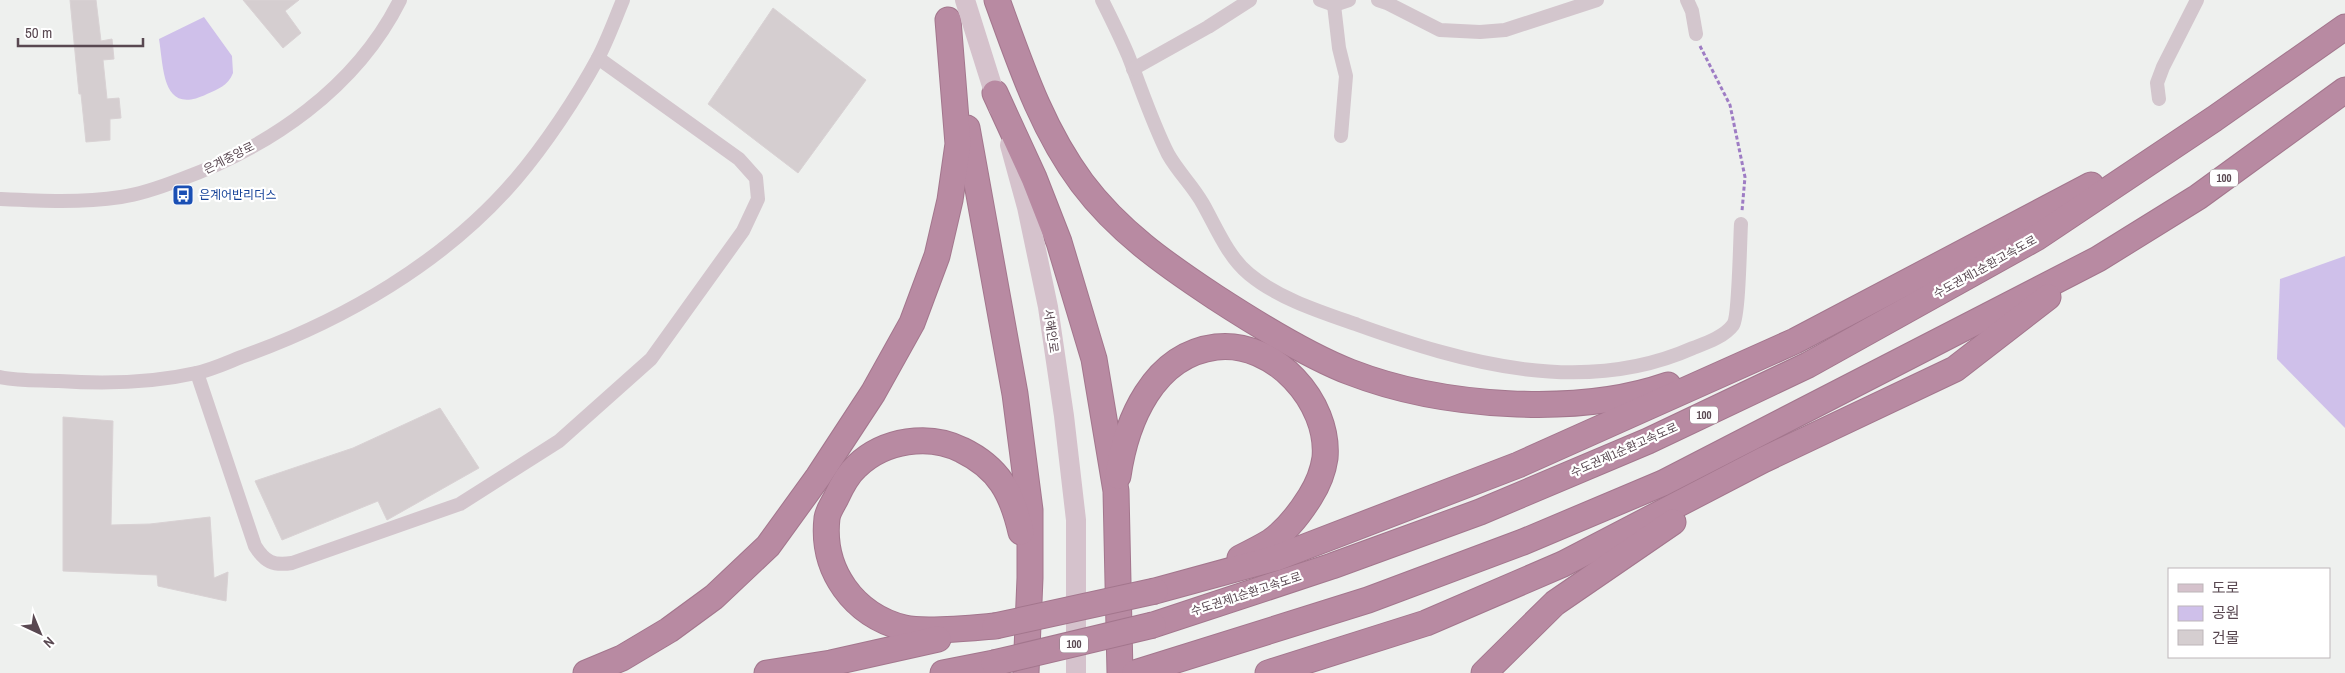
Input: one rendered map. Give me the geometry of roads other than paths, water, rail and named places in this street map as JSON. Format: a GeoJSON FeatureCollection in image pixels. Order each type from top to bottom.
{"type":"FeatureCollection","features":[{"type":"Feature","properties":{"kind":"highway"},"geometry":{"type":"LineString","coordinates":[[997,0],[1031,92],[1056,143],[1082,183],[1115,220],[1149,252],[1189,280],[1289,341],[1350,372],[1426,394],[1490,402],[1568,404],[1642,394],[1795,341]]}},
{"type":"Feature","properties":{"kind":"highway"},"geometry":{"type":"LineString","coordinates":[[946,10],[1015,394],[1030,510],[1030,578],[1026,673]]}},
{"type":"Feature","properties":{"kind":"highway"},"geometry":{"type":"LineString","coordinates":[[586,673],[622,658],[669,630],[714,597],[768,546],[823,470],[873,393],[912,324],[937,256],[950,200],[958,144],[946,10]]}},
{"type":"Feature","properties":{"kind":"highway","name":"수도권제1순환고속도로"},"geometry":{"type":"LineString","coordinates":[[943,673],[994,663],[1153,625],[1332,566],[1480,512],[1648,441],[1808,365],[2036,238],[2214,120],[2345,27]]}},
{"type":"Feature","properties":{"kind":"highway","name":"100"},"geometry":{"type":"LineString","coordinates":[[1141,671],[1368,600],[1523,542],[1654,486],[2098,259],[2198,197],[2345,90]]}},
{"type":"Feature","properties":{"kind":"highway"},"geometry":{"type":"LineString","coordinates":[[995,93],[1034,178],[1059,242],[1094,359],[1116,491],[1120,673]]}},
{"type":"Feature","properties":{"kind":"highway"},"geometry":{"type":"LineString","coordinates":[[767,673],[831,663],[1166,588],[1276,558],[1420,504],[1518,466],[1795,341],[2214,120]]}},
{"type":"Feature","properties":{"kind":"highway"},"geometry":{"type":"LineString","coordinates":[[1268,673],[1426,623],[1563,564],[1762,460],[1955,369],[2098,259]]}},
{"type":"Feature","properties":{"kind":"highway"},"geometry":{"type":"LineString","coordinates":[[1116,491],[1121,457],[1136,408],[1170,366],[1195,353],[1217,347],[1243,350],[1265,357],[1287,371],[1304,391],[1315,410],[1322,431],[1325,458],[1317,486],[1301,512],[1271,541],[1237,559],[1166,588]]}},
{"type":"Feature","properties":{"kind":"highway"},"geometry":{"type":"LineString","coordinates":[[995,626],[957,629],[906,628],[882,621],[859,606],[843,587],[832,567],[827,517],[842,486],[857,466],[879,451],[901,442],[926,440],[952,445],[975,456],[1008,489],[1017,517],[1030,578]]}},
{"type":"Feature","properties":{"kind":"highway"},"geometry":{"type":"LineString","coordinates":[[1484,673],[1555,603],[1762,460]]}},
{"type":"Feature","properties":{"kind":"main road","name":"서해안로"},"geometry":{"type":"LineString","coordinates":[[965,0],[995,93],[1027,207],[1048,307],[1076,520],[1076,673]]}},
{"type":"Feature","properties":{"kind":"street","name":"은계중앙로"},"geometry":{"type":"LineString","coordinates":[[0,199],[83,201],[123,197],[207,170],[248,150],[291,123],[330,93],[365,55],[400,0]]}},
{"type":"Feature","properties":{"kind":"street"},"geometry":{"type":"LineString","coordinates":[[0,377],[93,383],[152,379],[197,373],[293,336],[365,300],[411,271],[460,234],[516,179],[553,129],[598,58],[623,0]]}},
{"type":"Feature","properties":{"kind":"street"},"geometry":{"type":"LineString","coordinates":[[1102,0],[1169,155],[1199,197],[1234,257],[1246,271],[1264,284],[1298,302],[1396,339],[1450,356],[1490,365],[1551,373],[1622,369],[1670,358],[1710,341],[1732,327],[1737,315],[1741,224]]}},
{"type":"Feature","properties":{"kind":"street"},"geometry":{"type":"LineString","coordinates":[[1133,69],[1208,27],[1250,0]]}},
{"type":"Feature","properties":{"kind":"street"},"geometry":{"type":"LineString","coordinates":[[1320,0],[1334,5],[1349,0]]}},
{"type":"Feature","properties":{"kind":"street"},"geometry":{"type":"LineString","coordinates":[[1378,0],[1387,2],[1440,30],[1480,32],[1506,30],[1597,0]]}},
{"type":"Feature","properties":{"kind":"street"},"geometry":{"type":"LineString","coordinates":[[1687,0],[1692,11],[1696,34]]}},
{"type":"Feature","properties":{"kind":"street"},"geometry":{"type":"LineString","coordinates":[[2159,99],[2157,83],[2163,67],[2197,0]]}},
{"type":"Feature","properties":{"kind":"street"},"geometry":{"type":"LineString","coordinates":[[1334,5],[1338,48],[1346,76],[1341,136]]}},
{"type":"Feature","properties":{"kind":"street"},"geometry":{"type":"LineString","coordinates":[[197,373],[255,546],[262,557],[269,563],[280,565],[298,561],[460,504],[559,441],[651,359],[743,231],[758,198],[756,178],[739,159],[598,58]]}},
{"type":"Feature","properties":{"kind":"place","name":"은계어반리더스"},"geometry":{"type":"Point","coordinates":[183,195]}}]}
